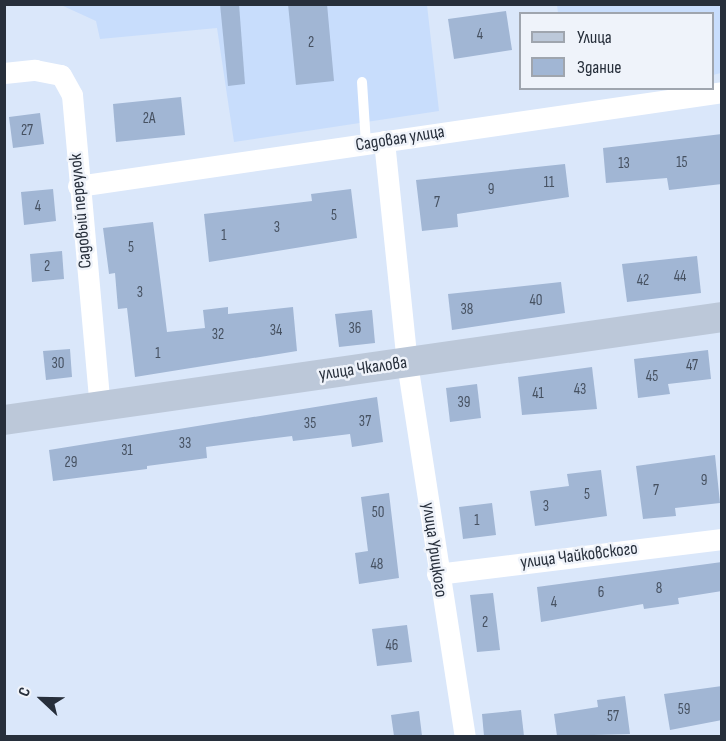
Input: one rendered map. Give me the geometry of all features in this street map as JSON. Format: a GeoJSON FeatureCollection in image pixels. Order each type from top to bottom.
{"type":"FeatureCollection","features":[{"type":"Feature","properties":{"kind":"street","name":"Садовый переулок"},"geometry":{"type":"LineString","coordinates":[[4,73],[35,70],[61,75],[72,96],[78,186],[100,406]]}},
{"type":"Feature","properties":{"kind":"street","name":"Садовая улица"},"geometry":{"type":"LineString","coordinates":[[78,186],[722,92]]}},
{"type":"Feature","properties":{"kind":"street","name":"улица Урицкого"},"geometry":{"type":"LineString","coordinates":[[375,142],[437,574],[465,736]]}},
{"type":"Feature","properties":{"kind":"street","name":"улица Чкалова"},"geometry":{"type":"LineString","coordinates":[[4,420],[722,317]]}},
{"type":"Feature","properties":{"kind":"street","name":"улица Чайковского"},"geometry":{"type":"LineString","coordinates":[[437,574],[722,539]]}},
{"type":"Feature","properties":{"kind":"lane"},"geometry":{"type":"LineString","coordinates":[[363,82],[375,142]]}},
{"type":"Feature","properties":{"kind":"shaded area"},"geometry":{"type":"Polygon","coordinates":[[[61,5],[427,5],[439,111],[234,142],[217,28],[100,39],[96,21],[61,5]]]}},
{"type":"Feature","properties":{"kind":"shaded area"},"geometry":{"type":"Polygon","coordinates":[[[557,5],[721,5],[721,73],[714,75],[714,12],[558,12],[557,5]]]}},
{"type":"Feature","properties":{"kind":"building"},"geometry":{"type":"Polygon","coordinates":[[[220,4],[239,4],[245,84],[228,86],[220,4]]]}},
{"type":"Feature","properties":{"kind":"building"},"geometry":{"type":"Polygon","coordinates":[[[288,4],[327,4],[334,81],[296,85],[288,4]]]}},
{"type":"Feature","properties":{"kind":"building"},"geometry":{"type":"Polygon","coordinates":[[[506,11],[512,50],[454,59],[448,19],[506,11]]]}},
{"type":"Feature","properties":{"kind":"building"},"geometry":{"type":"Polygon","coordinates":[[[181,97],[185,135],[116,142],[113,104],[181,97]]]}},
{"type":"Feature","properties":{"kind":"building"},"geometry":{"type":"Polygon","coordinates":[[[40,113],[44,144],[13,148],[9,117],[40,113]]]}},
{"type":"Feature","properties":{"kind":"building"},"geometry":{"type":"Polygon","coordinates":[[[722,134],[722,184],[669,190],[667,178],[606,183],[603,148],[722,134]]]}},
{"type":"Feature","properties":{"kind":"building"},"geometry":{"type":"Polygon","coordinates":[[[565,164],[569,197],[457,214],[458,227],[422,231],[416,180],[565,164]]]}},
{"type":"Feature","properties":{"kind":"building"},"geometry":{"type":"Polygon","coordinates":[[[53,189],[56,221],[24,225],[21,192],[53,189]]]}},
{"type":"Feature","properties":{"kind":"building"},"geometry":{"type":"Polygon","coordinates":[[[351,189],[357,238],[209,262],[204,214],[312,201],[311,194],[351,189]]]}},
{"type":"Feature","properties":{"kind":"building"},"geometry":{"type":"Polygon","coordinates":[[[153,222],[167,332],[205,328],[203,310],[228,307],[228,314],[293,307],[297,351],[135,377],[127,308],[118,309],[115,273],[109,274],[103,228],[153,222]]]}},
{"type":"Feature","properties":{"kind":"building"},"geometry":{"type":"Polygon","coordinates":[[[62,251],[64,279],[32,282],[30,254],[62,251]]]}},
{"type":"Feature","properties":{"kind":"building"},"geometry":{"type":"Polygon","coordinates":[[[697,256],[701,293],[627,302],[622,264],[697,256]]]}},
{"type":"Feature","properties":{"kind":"building"},"geometry":{"type":"Polygon","coordinates":[[[561,282],[565,313],[452,330],[448,294],[561,282]]]}},
{"type":"Feature","properties":{"kind":"building"},"geometry":{"type":"Polygon","coordinates":[[[372,310],[375,343],[339,347],[335,314],[372,310]]]}},
{"type":"Feature","properties":{"kind":"building"},"geometry":{"type":"Polygon","coordinates":[[[70,349],[72,377],[46,380],[43,351],[70,349]]]}},
{"type":"Feature","properties":{"kind":"building"},"geometry":{"type":"Polygon","coordinates":[[[708,350],[711,379],[668,384],[670,394],[638,398],[634,359],[708,350]]]}},
{"type":"Feature","properties":{"kind":"building"},"geometry":{"type":"Polygon","coordinates":[[[592,367],[597,409],[522,415],[518,377],[592,367]]]}},
{"type":"Feature","properties":{"kind":"building"},"geometry":{"type":"Polygon","coordinates":[[[477,384],[481,418],[450,422],[446,388],[477,384]]]}},
{"type":"Feature","properties":{"kind":"building"},"geometry":{"type":"Polygon","coordinates":[[[377,397],[383,442],[352,447],[350,434],[293,441],[292,436],[206,447],[207,458],[147,466],[147,469],[53,481],[49,450],[377,397]]]}},
{"type":"Feature","properties":{"kind":"building"},"geometry":{"type":"Polygon","coordinates":[[[715,455],[720,503],[675,508],[676,516],[643,519],[636,466],[715,455]]]}},
{"type":"Feature","properties":{"kind":"building"},"geometry":{"type":"Polygon","coordinates":[[[601,470],[607,516],[535,526],[530,491],[569,486],[567,474],[601,470]]]}},
{"type":"Feature","properties":{"kind":"building"},"geometry":{"type":"Polygon","coordinates":[[[389,493],[399,578],[359,584],[355,553],[368,551],[361,497],[389,493]]]}},
{"type":"Feature","properties":{"kind":"building"},"geometry":{"type":"Polygon","coordinates":[[[492,503],[496,535],[463,539],[459,507],[492,503]]]}},
{"type":"Feature","properties":{"kind":"building"},"geometry":{"type":"Polygon","coordinates":[[[722,562],[722,591],[678,598],[679,604],[644,609],[643,604],[541,622],[537,587],[722,562]]]}},
{"type":"Feature","properties":{"kind":"building"},"geometry":{"type":"Polygon","coordinates":[[[493,593],[500,650],[477,652],[470,595],[493,593]]]}},
{"type":"Feature","properties":{"kind":"building"},"geometry":{"type":"Polygon","coordinates":[[[407,625],[412,662],[377,666],[372,629],[407,625]]]}},
{"type":"Feature","properties":{"kind":"building"},"geometry":{"type":"Polygon","coordinates":[[[722,686],[722,720],[670,730],[664,694],[722,686]]]}},
{"type":"Feature","properties":{"kind":"building"},"geometry":{"type":"Polygon","coordinates":[[[625,696],[630,734],[557,736],[554,714],[598,707],[597,700],[625,696]]]}},
{"type":"Feature","properties":{"kind":"building"},"geometry":{"type":"Polygon","coordinates":[[[521,710],[524,736],[484,736],[482,714],[521,710]]]}},
{"type":"Feature","properties":{"kind":"building"},"geometry":{"type":"Polygon","coordinates":[[[419,711],[422,736],[394,736],[391,715],[419,711]]]}}]}
